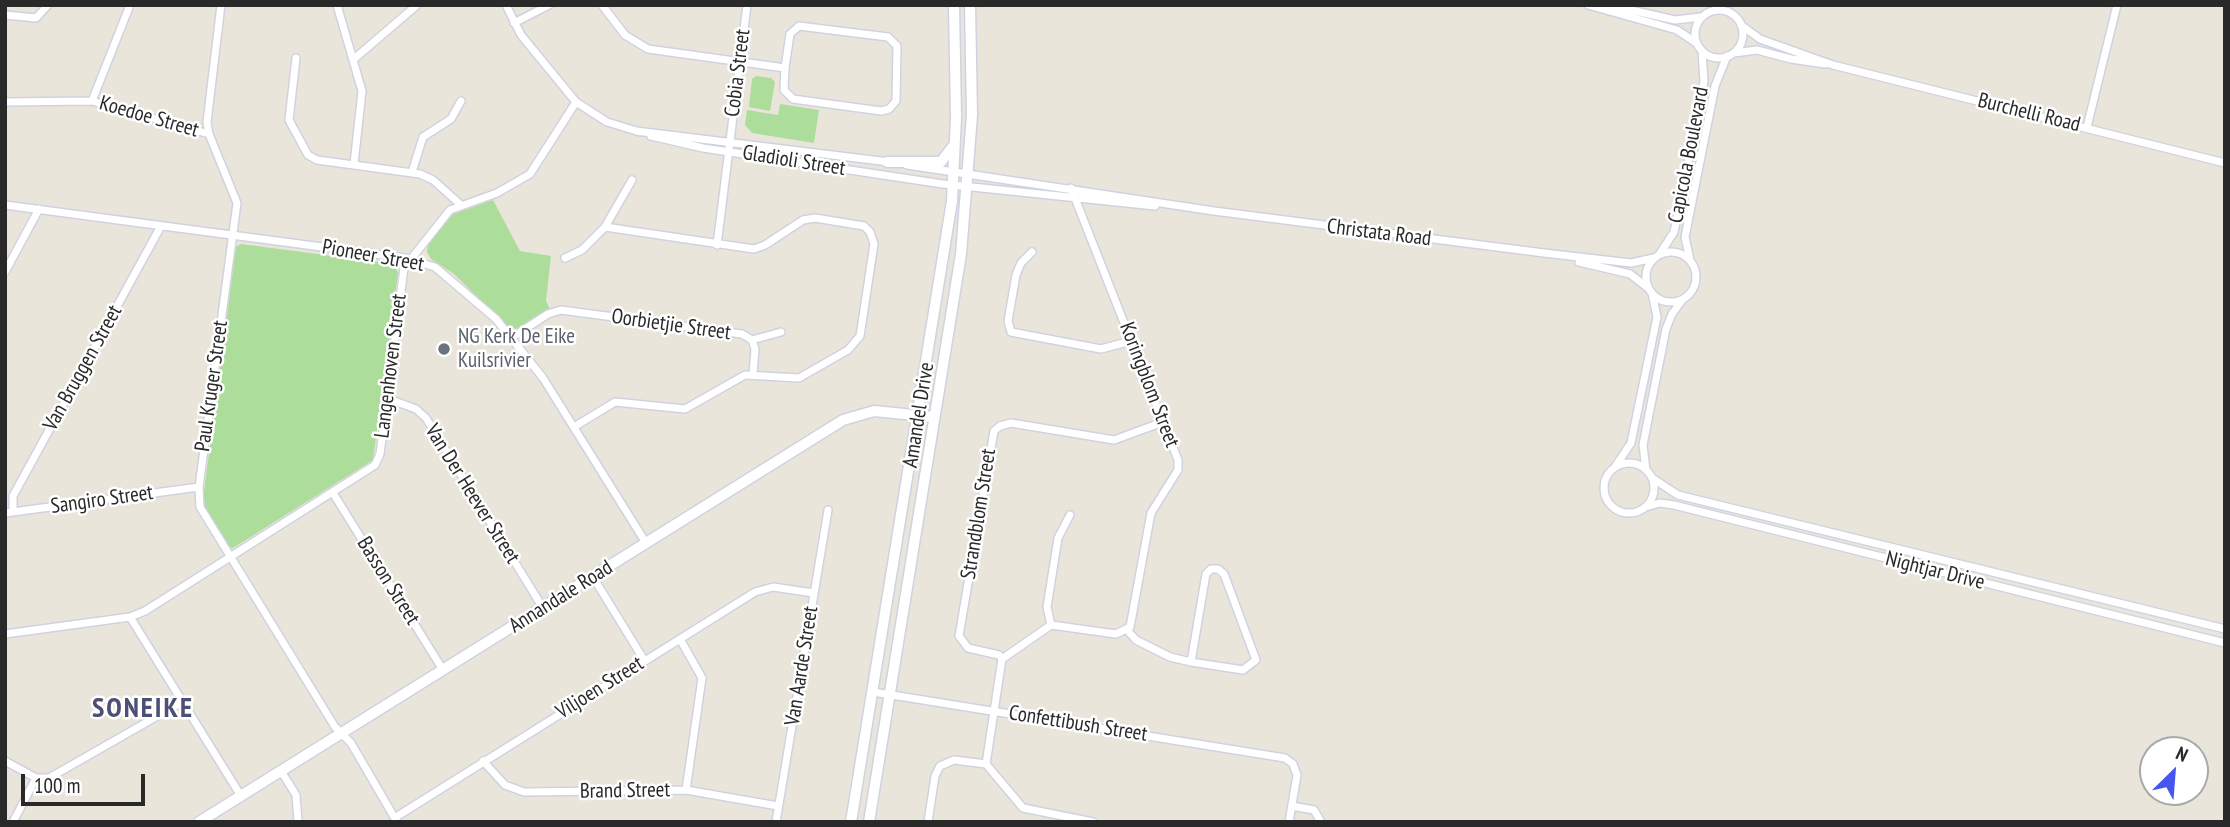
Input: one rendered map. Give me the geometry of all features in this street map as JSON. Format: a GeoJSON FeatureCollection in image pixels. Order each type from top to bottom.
{"type":"FeatureCollection","features":[{"type":"Feature","properties":{"kind":"street"},"geometry":{"type":"LineString","coordinates":[[5,15],[36,19],[48,5]]}},
{"type":"Feature","properties":{"kind":"street"},"geometry":{"type":"LineString","coordinates":[[92,101],[130,5]]}},
{"type":"Feature","properties":{"kind":"street","name":"Paul Kruger Street"},"geometry":{"type":"LineString","coordinates":[[221,5],[207,112],[209,134],[236,197],[199,487],[202,512],[341,734],[351,743],[396,820]]}},
{"type":"Feature","properties":{"kind":"street"},"geometry":{"type":"LineString","coordinates":[[337,5],[363,99],[354,164]]}},
{"type":"Feature","properties":{"kind":"street"},"geometry":{"type":"LineString","coordinates":[[354,59],[417,5]]}},
{"type":"Feature","properties":{"kind":"street","name":"Gladioli Street"},"geometry":{"type":"LineString","coordinates":[[506,5],[514,23],[536,55],[576,102],[607,122],[670,141],[729,152],[953,185],[968,180]]}},
{"type":"Feature","properties":{"kind":"street"},"geometry":{"type":"LineString","coordinates":[[514,23],[549,5]]}},
{"type":"Feature","properties":{"kind":"street"},"geometry":{"type":"LineString","coordinates":[[602,5],[625,34],[643,47],[785,68]]}},
{"type":"Feature","properties":{"kind":"street","name":"Cobia Street"},"geometry":{"type":"LineString","coordinates":[[717,244],[747,5]]}},
{"type":"Feature","properties":{"kind":"street","name":"Amandel Drive"},"geometry":{"type":"LineString","coordinates":[[852,822],[919,415],[953,185],[954,5]]}},
{"type":"Feature","properties":{"kind":"street","name":"Amandel Drive"},"geometry":{"type":"LineString","coordinates":[[869,822],[961,254],[972,115],[970,5]]}},
{"type":"Feature","properties":{"kind":"street"},"geometry":{"type":"LineString","coordinates":[[1588,5],[1676,30],[1696,42],[1702,51],[1717,58],[1730,55],[1741,41],[1741,25],[1735,16],[1712,8],[1701,17],[1696,26],[1696,42]]}},
{"type":"Feature","properties":{"kind":"street"},"geometry":{"type":"LineString","coordinates":[[1609,5],[1675,20],[1701,17]]}},
{"type":"Feature","properties":{"kind":"street"},"geometry":{"type":"LineString","coordinates":[[1734,5],[1735,16]]}},
{"type":"Feature","properties":{"kind":"street"},"geometry":{"type":"LineString","coordinates":[[2087,127],[2117,5]]}},
{"type":"Feature","properties":{"kind":"street","name":"Burchelli Road"},"geometry":{"type":"LineString","coordinates":[[1741,25],[1760,39],[1833,65]]}},
{"type":"Feature","properties":{"kind":"street"},"geometry":{"type":"LineString","coordinates":[[796,27],[883,35],[893,40],[897,46],[897,99],[892,107],[881,111],[793,99],[784,90],[785,68],[790,34],[796,27]]}},
{"type":"Feature","properties":{"kind":"street","name":"Burchelli Road"},"geometry":{"type":"LineString","coordinates":[[1730,55],[1757,50],[1791,59],[1833,65],[2225,163]]}},
{"type":"Feature","properties":{"kind":"street","name":"Capicola Boulevard"},"geometry":{"type":"LineString","coordinates":[[1656,256],[1674,232],[1704,81],[1702,51]]}},
{"type":"Feature","properties":{"kind":"street","name":"Capicola Boulevard"},"geometry":{"type":"LineString","coordinates":[[1689,260],[1685,236],[1715,86],[1730,55]]}},
{"type":"Feature","properties":{"kind":"street"},"geometry":{"type":"LineString","coordinates":[[296,58],[289,116],[300,145],[314,159],[412,172],[429,178],[461,205]]}},
{"type":"Feature","properties":{"kind":"street","name":"Koedoe Street"},"geometry":{"type":"LineString","coordinates":[[5,102],[92,101],[209,134]]}},
{"type":"Feature","properties":{"kind":"street"},"geometry":{"type":"LineString","coordinates":[[412,172],[423,136],[449,121],[461,101]]}},
{"type":"Feature","properties":{"kind":"street","name":"Langenhoven Street"},"geometry":{"type":"LineString","coordinates":[[5,634],[130,617],[145,611],[377,462],[404,268],[441,218],[461,205],[497,193],[530,174],[576,102]]}},
{"type":"Feature","properties":{"kind":"street","name":"Gladioli Street"},"geometry":{"type":"LineString","coordinates":[[636,131],[887,162],[954,173],[968,180]]}},
{"type":"Feature","properties":{"kind":"street"},"geometry":{"type":"LineString","coordinates":[[887,162],[941,162],[955,144]]}},
{"type":"Feature","properties":{"kind":"street"},"geometry":{"type":"LineString","coordinates":[[565,258],[582,250],[605,227],[632,180]]}},
{"type":"Feature","properties":{"kind":"street"},"geometry":{"type":"LineString","coordinates":[[968,180],[1071,188]]}},
{"type":"Feature","properties":{"kind":"street"},"geometry":{"type":"LineString","coordinates":[[968,180],[1076,199]]}},
{"type":"Feature","properties":{"kind":"street","name":"Christata Road"},"geometry":{"type":"LineString","coordinates":[[1071,188],[1214,211],[1544,253],[1631,263],[1656,256]]}},
{"type":"Feature","properties":{"kind":"street","name":"Koringblom Street"},"geometry":{"type":"LineString","coordinates":[[1071,188],[1178,460],[1178,470],[1151,513],[1133,620],[1127,630]]}},
{"type":"Feature","properties":{"kind":"street","name":"Christata Road"},"geometry":{"type":"LineString","coordinates":[[1076,199],[1214,211]]}},
{"type":"Feature","properties":{"kind":"street","name":"Pioneer Street"},"geometry":{"type":"LineString","coordinates":[[5,205],[412,259],[435,267],[453,279],[511,338],[548,384],[646,543]]}},
{"type":"Feature","properties":{"kind":"street"},"geometry":{"type":"LineString","coordinates":[[5,272],[39,209]]}},
{"type":"Feature","properties":{"kind":"street"},"geometry":{"type":"LineString","coordinates":[[574,427],[619,401],[689,408],[741,377],[753,374],[803,377],[855,344],[860,331],[874,240],[870,232],[860,224],[815,218],[803,220],[758,248],[605,227]]}},
{"type":"Feature","properties":{"kind":"street","name":"Van Bruggen Street"},"geometry":{"type":"LineString","coordinates":[[9,513],[13,496],[161,226]]}},
{"type":"Feature","properties":{"kind":"street"},"geometry":{"type":"LineString","coordinates":[[1032,252],[1021,262],[1016,275],[1008,321],[1011,332],[1101,349],[1131,341]]}},
{"type":"Feature","properties":{"kind":"street"},"geometry":{"type":"LineString","coordinates":[[1675,252],[1689,260],[1695,270],[1696,281],[1692,291],[1672,314],[1666,329],[1643,445],[1646,470],[1652,478],[1653,495],[1646,507],[1628,513],[1616,510],[1607,501],[1604,482],[1632,443],[1657,317],[1646,272],[1656,256],[1675,252]]}},
{"type":"Feature","properties":{"kind":"street","name":"Christata Road"},"geometry":{"type":"LineString","coordinates":[[1544,253],[1624,272],[1651,291]]}},
{"type":"Feature","properties":{"kind":"street"},"geometry":{"type":"LineString","coordinates":[[1651,291],[1667,301],[1683,299]]}},
{"type":"Feature","properties":{"kind":"street","name":"Oorbietjie Street"},"geometry":{"type":"LineString","coordinates":[[511,338],[548,314],[561,310],[742,334],[752,340],[755,349],[753,374]]}},
{"type":"Feature","properties":{"kind":"street","name":"Oorbietjie Street"},"geometry":{"type":"LineString","coordinates":[[752,340],[781,332]]}},
{"type":"Feature","properties":{"kind":"street","name":"Van Der Heever Street"},"geometry":{"type":"LineString","coordinates":[[386,398],[416,409],[426,418],[543,608]]}},
{"type":"Feature","properties":{"kind":"street","name":"Annandale Road"},"geometry":{"type":"LineString","coordinates":[[199,822],[850,417],[874,411],[934,418]]}},
{"type":"Feature","properties":{"kind":"street","name":"Strandblom Street"},"geometry":{"type":"LineString","coordinates":[[1002,659],[999,655],[968,649],[960,636],[994,431],[1011,423],[1114,440],[1163,422]]}},
{"type":"Feature","properties":{"kind":"street"},"geometry":{"type":"LineString","coordinates":[[1615,467],[1629,463],[1646,470]]}},
{"type":"Feature","properties":{"kind":"street","name":"Nightjar Drive"},"geometry":{"type":"LineString","coordinates":[[1652,478],[1678,495],[2225,629]]}},
{"type":"Feature","properties":{"kind":"street","name":"Sangiro Street"},"geometry":{"type":"LineString","coordinates":[[9,513],[199,487]]}},
{"type":"Feature","properties":{"kind":"street","name":"Basson Street"},"geometry":{"type":"LineString","coordinates":[[332,493],[443,670]]}},
{"type":"Feature","properties":{"kind":"street","name":"Nightjar Drive"},"geometry":{"type":"LineString","coordinates":[[1646,507],[1660,503],[1674,505],[2225,643]]}},
{"type":"Feature","properties":{"kind":"street","name":"Van Aarde Street"},"geometry":{"type":"LineString","coordinates":[[776,822],[828,510]]}},
{"type":"Feature","properties":{"kind":"street"},"geometry":{"type":"LineString","coordinates":[[1051,625],[1047,607],[1058,538],[1070,515]]}},
{"type":"Feature","properties":{"kind":"street"},"geometry":{"type":"LineString","coordinates":[[986,764],[1002,659],[1051,625],[1116,634],[1127,630],[1136,640],[1170,657],[1191,662],[1243,670],[1256,660],[1224,573],[1218,569],[1212,569],[1206,574],[1191,662]]}},
{"type":"Feature","properties":{"kind":"street"},"geometry":{"type":"LineString","coordinates":[[593,577],[644,660]]}},
{"type":"Feature","properties":{"kind":"street","name":"Viljoen Street"},"geometry":{"type":"LineString","coordinates":[[396,820],[644,660],[765,589],[785,587],[814,593]]}},
{"type":"Feature","properties":{"kind":"street"},"geometry":{"type":"LineString","coordinates":[[130,617],[241,796]]}},
{"type":"Feature","properties":{"kind":"street"},"geometry":{"type":"LineString","coordinates":[[680,639],[702,678],[686,790]]}},
{"type":"Feature","properties":{"kind":"street","name":"Confettibush Street"},"geometry":{"type":"LineString","coordinates":[[873,692],[1282,758],[1291,761],[1297,771],[1292,806]]}},
{"type":"Feature","properties":{"kind":"street"},"geometry":{"type":"LineString","coordinates":[[5,761],[36,778],[53,777],[182,702]]}},
{"type":"Feature","properties":{"kind":"street"},"geometry":{"type":"LineString","coordinates":[[928,822],[935,776],[940,766],[954,760],[986,764],[1023,808],[1093,822]]}},
{"type":"Feature","properties":{"kind":"street","name":"Brand Street"},"geometry":{"type":"LineString","coordinates":[[484,761],[505,785],[524,792],[686,790],[778,806]]}},
{"type":"Feature","properties":{"kind":"street"},"geometry":{"type":"LineString","coordinates":[[281,771],[296,795],[298,822]]}},
{"type":"Feature","properties":{"kind":"street"},"geometry":{"type":"LineString","coordinates":[[13,822],[36,778]]}},
{"type":"Feature","properties":{"kind":"street"},"geometry":{"type":"LineString","coordinates":[[1289,822],[1292,806],[1314,810],[1321,822]]}},
{"type":"Feature","properties":{"kind":"green space"},"geometry":{"type":"Polygon","coordinates":[[[756,76],[771,78],[775,82],[770,111],[749,107],[752,79],[756,76]]]}},
{"type":"Feature","properties":{"kind":"green space"},"geometry":{"type":"Polygon","coordinates":[[[780,104],[819,110],[814,143],[752,133],[745,125],[747,110],[778,115],[780,104]]]}},
{"type":"Feature","properties":{"kind":"green space"},"geometry":{"type":"Polygon","coordinates":[[[493,200],[520,251],[551,256],[546,301],[550,309],[516,329],[508,327],[454,274],[431,259],[427,252],[428,244],[450,215],[493,200]]]}},
{"type":"Feature","properties":{"kind":"green space"},"geometry":{"type":"Polygon","coordinates":[[[241,244],[394,264],[398,273],[373,460],[233,548],[228,546],[205,509],[203,499],[236,247],[241,244]]]}},
{"type":"Feature","properties":{"kind":"place","name":"NG Kerk De Eike Kuilsrivier"},"geometry":{"type":"Point","coordinates":[444,349]}},
{"type":"Feature","properties":{"kind":"district","name":"SONEIKE"},"geometry":{"type":"Point","coordinates":[143,709]}}]}
